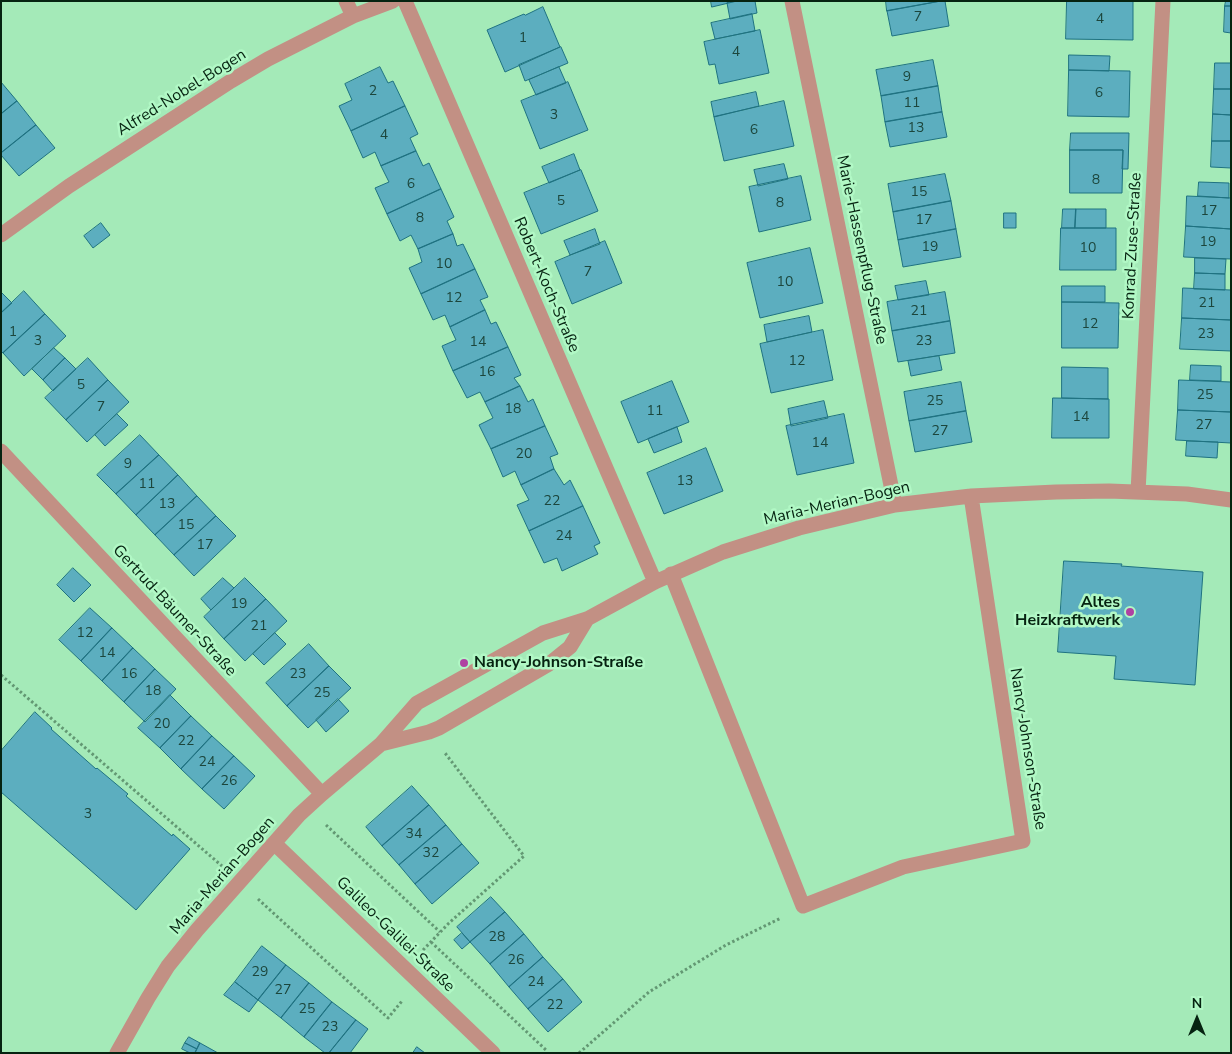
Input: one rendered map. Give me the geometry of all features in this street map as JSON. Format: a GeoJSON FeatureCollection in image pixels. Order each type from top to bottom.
{"type":"FeatureCollection","features":[{"type":"Feature","properties":{"kind":"street"},"geometry":{"type":"LineString","coordinates":[[346,1],[353,16]]}},
{"type":"Feature","properties":{"kind":"street","name":"Alfred-Nobel-Bogen"},"geometry":{"type":"LineString","coordinates":[[4,228],[268,59],[353,16],[393,1]]}},
{"type":"Feature","properties":{"kind":"street","name":"Robert-Koch-Straße"},"geometry":{"type":"LineString","coordinates":[[405,1],[655,582]]}},
{"type":"Feature","properties":{"kind":"street","name":"Marie-Hassenpflug-Straße"},"geometry":{"type":"LineString","coordinates":[[792,1],[895,505]]}},
{"type":"Feature","properties":{"kind":"street","name":"Konrad-Zuse-Straße"},"geometry":{"type":"LineString","coordinates":[[1138,492],[1163,1]]}},
{"type":"Feature","properties":{"kind":"street","name":"Gertrud-Bäumer-Straße"},"geometry":{"type":"LineString","coordinates":[[1,451],[322,794]]}},
{"type":"Feature","properties":{"kind":"street","name":"Maria-Merian-Bogen"},"geometry":{"type":"LineString","coordinates":[[117,1053],[168,966],[299,815],[381,744],[417,703],[543,633],[587,619],[671,574],[723,552],[799,528],[895,505],[971,496],[1109,490],[1187,494],[1231,500]]}},
{"type":"Feature","properties":{"kind":"street","name":"Nancy-Johnson-Straße"},"geometry":{"type":"LineString","coordinates":[[804,906],[903,867],[1023,841],[971,496]]}},
{"type":"Feature","properties":{"kind":"street"},"geometry":{"type":"LineString","coordinates":[[671,574],[804,906]]}},
{"type":"Feature","properties":{"kind":"street","name":"Maria-Merian-Bogen"},"geometry":{"type":"LineString","coordinates":[[381,744],[429,732],[549,664],[570,647],[587,619]]}},
{"type":"Feature","properties":{"kind":"street","name":"Galileo-Galilei-Straße"},"geometry":{"type":"LineString","coordinates":[[274,843],[493,1053]]}},
{"type":"Feature","properties":{"kind":"path"},"geometry":{"type":"LineString","coordinates":[[1,675],[240,882],[388,1018]]}},
{"type":"Feature","properties":{"kind":"path"},"geometry":{"type":"LineString","coordinates":[[405,968],[449,923],[524,856],[429,732]]}},
{"type":"Feature","properties":{"kind":"path"},"geometry":{"type":"LineString","coordinates":[[307,808],[440,932]]}},
{"type":"Feature","properties":{"kind":"path"},"geometry":{"type":"LineString","coordinates":[[579,1053],[649,992],[726,945],[804,906]]}},
{"type":"Feature","properties":{"kind":"path"},"geometry":{"type":"LineString","coordinates":[[431,942],[546,1050]]}},
{"type":"Feature","properties":{"kind":"building"},"geometry":{"type":"Polygon","coordinates":[[[711,1],[737,1],[712,7],[711,1]]]}},
{"type":"Feature","properties":{"kind":"building"},"geometry":{"type":"Polygon","coordinates":[[[755,1],[757,13],[730,19],[727,3],[755,1]]]}},
{"type":"Feature","properties":{"kind":"building"},"geometry":{"type":"Polygon","coordinates":[[[886,1],[941,1],[887,11],[886,1]]]}},
{"type":"Feature","properties":{"kind":"building"},"geometry":{"type":"Polygon","coordinates":[[[945,1],[949,26],[892,36],[887,11],[945,1]]]}},
{"type":"Feature","properties":{"kind":"building"},"geometry":{"type":"Polygon","coordinates":[[[1067,1],[1133,1],[1133,40],[1066,39],[1067,1]]]}},
{"type":"Feature","properties":{"kind":"building"},"geometry":{"type":"Polygon","coordinates":[[[1226,1],[1231,1],[1231,6],[1225,6],[1226,1]]]}},
{"type":"Feature","properties":{"kind":"building"},"geometry":{"type":"Polygon","coordinates":[[[1225,6],[1231,6],[1231,33],[1224,32],[1225,6]]]}},
{"type":"Feature","properties":{"kind":"building"},"geometry":{"type":"Polygon","coordinates":[[[543,7],[560,47],[505,72],[487,30],[543,7]]]}},
{"type":"Feature","properties":{"kind":"building"},"geometry":{"type":"Polygon","coordinates":[[[752,14],[755,31],[715,39],[711,23],[752,14]]]}},
{"type":"Feature","properties":{"kind":"building"},"geometry":{"type":"Polygon","coordinates":[[[760,30],[769,73],[719,84],[715,64],[709,65],[704,42],[760,30]]]}},
{"type":"Feature","properties":{"kind":"building"},"geometry":{"type":"Polygon","coordinates":[[[561,47],[568,63],[525,81],[519,65],[561,47]]]}},
{"type":"Feature","properties":{"kind":"building"},"geometry":{"type":"Polygon","coordinates":[[[1069,55],[1110,56],[1109,71],[1069,70],[1069,55]]]}},
{"type":"Feature","properties":{"kind":"building"},"geometry":{"type":"Polygon","coordinates":[[[933,60],[938,86],[881,96],[876,70],[933,60]]]}},
{"type":"Feature","properties":{"kind":"building"},"geometry":{"type":"Polygon","coordinates":[[[1215,63],[1231,63],[1231,89],[1214,89],[1215,63]]]}},
{"type":"Feature","properties":{"kind":"building"},"geometry":{"type":"Polygon","coordinates":[[[380,67],[388,83],[393,81],[405,106],[351,131],[339,106],[352,100],[345,84],[380,67]]]}},
{"type":"Feature","properties":{"kind":"building"},"geometry":{"type":"Polygon","coordinates":[[[559,67],[566,83],[536,95],[529,80],[559,67]]]}},
{"type":"Feature","properties":{"kind":"building"},"geometry":{"type":"Polygon","coordinates":[[[1069,70],[1130,71],[1129,117],[1068,116],[1069,70]]]}},
{"type":"Feature","properties":{"kind":"building"},"geometry":{"type":"Polygon","coordinates":[[[1,82],[17,101],[1,114],[1,82]]]}},
{"type":"Feature","properties":{"kind":"building"},"geometry":{"type":"Polygon","coordinates":[[[568,82],[588,130],[540,149],[521,101],[568,82]]]}},
{"type":"Feature","properties":{"kind":"building"},"geometry":{"type":"Polygon","coordinates":[[[938,86],[942,112],[885,122],[881,96],[938,86]]]}},
{"type":"Feature","properties":{"kind":"building"},"geometry":{"type":"Polygon","coordinates":[[[1214,89],[1231,89],[1231,115],[1213,114],[1214,89]]]}},
{"type":"Feature","properties":{"kind":"building"},"geometry":{"type":"Polygon","coordinates":[[[756,92],[759,106],[714,117],[711,102],[756,92]]]}},
{"type":"Feature","properties":{"kind":"building"},"geometry":{"type":"Polygon","coordinates":[[[17,101],[36,125],[1,153],[1,114],[17,101]]]}},
{"type":"Feature","properties":{"kind":"building"},"geometry":{"type":"Polygon","coordinates":[[[784,101],[794,146],[724,161],[714,117],[784,101]]]}},
{"type":"Feature","properties":{"kind":"building"},"geometry":{"type":"Polygon","coordinates":[[[405,106],[418,134],[410,138],[416,151],[381,166],[375,152],[363,158],[351,131],[405,106]]]}},
{"type":"Feature","properties":{"kind":"building"},"geometry":{"type":"Polygon","coordinates":[[[942,112],[947,137],[890,147],[885,122],[942,112]]]}},
{"type":"Feature","properties":{"kind":"building"},"geometry":{"type":"Polygon","coordinates":[[[1213,114],[1231,115],[1231,141],[1212,141],[1213,114]]]}},
{"type":"Feature","properties":{"kind":"building"},"geometry":{"type":"Polygon","coordinates":[[[36,125],[55,148],[19,176],[1,153],[36,125]]]}},
{"type":"Feature","properties":{"kind":"building"},"geometry":{"type":"Polygon","coordinates":[[[1071,133],[1129,133],[1128,169],[1122,169],[1123,150],[1070,150],[1071,133]]]}},
{"type":"Feature","properties":{"kind":"building"},"geometry":{"type":"Polygon","coordinates":[[[1212,141],[1231,141],[1231,168],[1211,167],[1212,141]]]}},
{"type":"Feature","properties":{"kind":"building"},"geometry":{"type":"Polygon","coordinates":[[[1070,150],[1123,150],[1122,193],[1070,193],[1070,150]]]}},
{"type":"Feature","properties":{"kind":"building"},"geometry":{"type":"Polygon","coordinates":[[[416,151],[423,166],[429,163],[441,189],[387,214],[375,188],[389,182],[381,166],[416,151]]]}},
{"type":"Feature","properties":{"kind":"building"},"geometry":{"type":"Polygon","coordinates":[[[574,154],[580,170],[549,183],[542,167],[574,154]]]}},
{"type":"Feature","properties":{"kind":"building"},"geometry":{"type":"Polygon","coordinates":[[[784,164],[788,179],[758,186],[754,170],[784,164]]]}},
{"type":"Feature","properties":{"kind":"building"},"geometry":{"type":"Polygon","coordinates":[[[581,170],[598,211],[541,234],[524,193],[581,170]]]}},
{"type":"Feature","properties":{"kind":"building"},"geometry":{"type":"Polygon","coordinates":[[[945,174],[951,201],[893,212],[888,184],[945,174]]]}},
{"type":"Feature","properties":{"kind":"building"},"geometry":{"type":"Polygon","coordinates":[[[801,176],[811,220],[759,232],[749,187],[801,176]]]}},
{"type":"Feature","properties":{"kind":"building"},"geometry":{"type":"Polygon","coordinates":[[[1199,182],[1229,183],[1229,198],[1198,196],[1199,182]]]}},
{"type":"Feature","properties":{"kind":"building"},"geometry":{"type":"Polygon","coordinates":[[[441,189],[454,217],[447,221],[453,234],[418,249],[411,235],[400,241],[387,214],[441,189]]]}},
{"type":"Feature","properties":{"kind":"building"},"geometry":{"type":"Polygon","coordinates":[[[1187,196],[1231,198],[1231,229],[1186,226],[1187,196]]]}},
{"type":"Feature","properties":{"kind":"building"},"geometry":{"type":"Polygon","coordinates":[[[951,201],[956,229],[898,240],[893,212],[951,201]]]}},
{"type":"Feature","properties":{"kind":"building"},"geometry":{"type":"Polygon","coordinates":[[[1063,209],[1076,209],[1075,228],[1062,228],[1063,209]]]}},
{"type":"Feature","properties":{"kind":"building"},"geometry":{"type":"Polygon","coordinates":[[[1076,209],[1106,209],[1106,228],[1075,228],[1076,209]]]}},
{"type":"Feature","properties":{"kind":"building"},"geometry":{"type":"Polygon","coordinates":[[[1004,213],[1016,213],[1016,228],[1004,228],[1004,213]]]}},
{"type":"Feature","properties":{"kind":"building"},"geometry":{"type":"Polygon","coordinates":[[[101,223],[110,235],[93,248],[84,236],[101,223]]]}},
{"type":"Feature","properties":{"kind":"building"},"geometry":{"type":"Polygon","coordinates":[[[1186,226],[1231,229],[1231,259],[1184,257],[1186,226]]]}},
{"type":"Feature","properties":{"kind":"building"},"geometry":{"type":"Polygon","coordinates":[[[1061,228],[1116,228],[1116,270],[1060,270],[1061,228]]]}},
{"type":"Feature","properties":{"kind":"building"},"geometry":{"type":"Polygon","coordinates":[[[595,229],[600,244],[570,255],[564,241],[595,229]]]}},
{"type":"Feature","properties":{"kind":"building"},"geometry":{"type":"Polygon","coordinates":[[[956,229],[961,257],[903,267],[898,240],[956,229]]]}},
{"type":"Feature","properties":{"kind":"building"},"geometry":{"type":"Polygon","coordinates":[[[453,234],[457,246],[463,244],[475,269],[421,294],[409,268],[422,262],[418,249],[453,234]]]}},
{"type":"Feature","properties":{"kind":"building"},"geometry":{"type":"Polygon","coordinates":[[[605,241],[622,283],[572,304],[555,262],[605,241]]]}},
{"type":"Feature","properties":{"kind":"building"},"geometry":{"type":"Polygon","coordinates":[[[810,248],[823,303],[760,318],[747,263],[810,248]]]}},
{"type":"Feature","properties":{"kind":"building"},"geometry":{"type":"Polygon","coordinates":[[[1195,258],[1226,259],[1225,274],[1195,273],[1195,258]]]}},
{"type":"Feature","properties":{"kind":"building"},"geometry":{"type":"Polygon","coordinates":[[[475,269],[488,297],[480,300],[485,310],[450,327],[445,315],[433,320],[421,294],[475,269]]]}},
{"type":"Feature","properties":{"kind":"building"},"geometry":{"type":"Polygon","coordinates":[[[1195,273],[1225,274],[1225,290],[1194,289],[1195,273]]]}},
{"type":"Feature","properties":{"kind":"building"},"geometry":{"type":"Polygon","coordinates":[[[926,281],[929,295],[898,300],[895,286],[926,281]]]}},
{"type":"Feature","properties":{"kind":"building"},"geometry":{"type":"Polygon","coordinates":[[[1062,286],[1105,286],[1105,302],[1062,302],[1062,286]]]}},
{"type":"Feature","properties":{"kind":"building"},"geometry":{"type":"Polygon","coordinates":[[[1183,288],[1231,290],[1231,320],[1182,318],[1183,288]]]}},
{"type":"Feature","properties":{"kind":"building"},"geometry":{"type":"Polygon","coordinates":[[[24,291],[45,314],[3,353],[1,351],[1,313],[24,291]]]}},
{"type":"Feature","properties":{"kind":"building"},"geometry":{"type":"Polygon","coordinates":[[[1,292],[12,303],[1,313],[1,292]]]}},
{"type":"Feature","properties":{"kind":"building"},"geometry":{"type":"Polygon","coordinates":[[[945,292],[950,321],[892,331],[887,302],[945,292]]]}},
{"type":"Feature","properties":{"kind":"building"},"geometry":{"type":"Polygon","coordinates":[[[1062,302],[1119,303],[1118,348],[1062,348],[1062,302]]]}},
{"type":"Feature","properties":{"kind":"building"},"geometry":{"type":"Polygon","coordinates":[[[485,310],[491,324],[496,322],[508,347],[453,371],[442,346],[456,340],[450,327],[485,310]]]}},
{"type":"Feature","properties":{"kind":"building"},"geometry":{"type":"Polygon","coordinates":[[[45,314],[66,336],[24,376],[3,353],[45,314]]]}},
{"type":"Feature","properties":{"kind":"building"},"geometry":{"type":"Polygon","coordinates":[[[809,316],[812,332],[767,342],[764,325],[809,316]]]}},
{"type":"Feature","properties":{"kind":"building"},"geometry":{"type":"Polygon","coordinates":[[[1182,318],[1231,320],[1231,351],[1180,349],[1182,318]]]}},
{"type":"Feature","properties":{"kind":"building"},"geometry":{"type":"Polygon","coordinates":[[[950,321],[955,353],[898,362],[892,331],[950,321]]]}},
{"type":"Feature","properties":{"kind":"building"},"geometry":{"type":"Polygon","coordinates":[[[823,330],[833,380],[771,393],[760,344],[823,330]]]}},
{"type":"Feature","properties":{"kind":"building"},"geometry":{"type":"Polygon","coordinates":[[[508,347],[521,375],[514,378],[520,386],[485,402],[480,392],[467,398],[453,371],[508,347]]]}},
{"type":"Feature","properties":{"kind":"building"},"geometry":{"type":"Polygon","coordinates":[[[54,348],[65,358],[43,380],[32,369],[54,348]]]}},
{"type":"Feature","properties":{"kind":"building"},"geometry":{"type":"Polygon","coordinates":[[[939,356],[942,370],[911,376],[908,361],[939,356]]]}},
{"type":"Feature","properties":{"kind":"building"},"geometry":{"type":"Polygon","coordinates":[[[65,358],[76,369],[53,391],[43,380],[65,358]]]}},
{"type":"Feature","properties":{"kind":"building"},"geometry":{"type":"Polygon","coordinates":[[[88,358],[108,380],[66,420],[45,398],[88,358]]]}},
{"type":"Feature","properties":{"kind":"building"},"geometry":{"type":"Polygon","coordinates":[[[1191,365],[1221,366],[1221,381],[1190,380],[1191,365]]]}},
{"type":"Feature","properties":{"kind":"building"},"geometry":{"type":"Polygon","coordinates":[[[1062,367],[1108,368],[1108,399],[1062,398],[1062,367]]]}},
{"type":"Feature","properties":{"kind":"building"},"geometry":{"type":"Polygon","coordinates":[[[108,380],[129,402],[87,442],[66,420],[108,380]]]}},
{"type":"Feature","properties":{"kind":"building"},"geometry":{"type":"Polygon","coordinates":[[[1179,380],[1231,382],[1231,412],[1178,410],[1179,380]]]}},
{"type":"Feature","properties":{"kind":"building"},"geometry":{"type":"Polygon","coordinates":[[[672,381],[689,422],[638,443],[621,402],[672,381]]]}},
{"type":"Feature","properties":{"kind":"building"},"geometry":{"type":"Polygon","coordinates":[[[961,382],[966,411],[909,421],[904,392],[961,382]]]}},
{"type":"Feature","properties":{"kind":"building"},"geometry":{"type":"Polygon","coordinates":[[[520,386],[528,402],[533,399],[545,426],[491,449],[479,425],[493,418],[485,402],[520,386]]]}},
{"type":"Feature","properties":{"kind":"building"},"geometry":{"type":"Polygon","coordinates":[[[1053,398],[1109,399],[1109,438],[1052,438],[1053,398]]]}},
{"type":"Feature","properties":{"kind":"building"},"geometry":{"type":"Polygon","coordinates":[[[824,401],[828,418],[791,426],[788,409],[824,401]]]}},
{"type":"Feature","properties":{"kind":"building"},"geometry":{"type":"Polygon","coordinates":[[[1178,410],[1231,412],[1231,443],[1176,440],[1178,410]]]}},
{"type":"Feature","properties":{"kind":"building"},"geometry":{"type":"Polygon","coordinates":[[[966,411],[972,442],[915,452],[909,421],[966,411]]]}},
{"type":"Feature","properties":{"kind":"building"},"geometry":{"type":"Polygon","coordinates":[[[117,414],[128,425],[105,446],[95,435],[117,414]]]}},
{"type":"Feature","properties":{"kind":"building"},"geometry":{"type":"Polygon","coordinates":[[[844,414],[854,463],[797,475],[786,426],[844,414]]]}},
{"type":"Feature","properties":{"kind":"building"},"geometry":{"type":"Polygon","coordinates":[[[545,426],[558,454],[550,457],[554,469],[521,485],[515,471],[503,477],[491,449],[545,426]]]}},
{"type":"Feature","properties":{"kind":"building"},"geometry":{"type":"Polygon","coordinates":[[[677,427],[682,442],[654,453],[648,439],[677,427]]]}},
{"type":"Feature","properties":{"kind":"building"},"geometry":{"type":"Polygon","coordinates":[[[140,435],[159,455],[116,494],[97,475],[140,435]]]}},
{"type":"Feature","properties":{"kind":"building"},"geometry":{"type":"Polygon","coordinates":[[[1187,441],[1218,442],[1217,458],[1186,456],[1187,441]]]}},
{"type":"Feature","properties":{"kind":"building"},"geometry":{"type":"Polygon","coordinates":[[[706,448],[723,491],[664,514],[647,473],[706,448]]]}},
{"type":"Feature","properties":{"kind":"building"},"geometry":{"type":"Polygon","coordinates":[[[159,455],[178,475],[136,515],[116,494],[159,455]]]}},
{"type":"Feature","properties":{"kind":"building"},"geometry":{"type":"Polygon","coordinates":[[[554,469],[564,485],[570,480],[583,506],[529,531],[517,505],[529,500],[521,485],[554,469]]]}},
{"type":"Feature","properties":{"kind":"building"},"geometry":{"type":"Polygon","coordinates":[[[178,475],[197,496],[155,535],[136,515],[178,475]]]}},
{"type":"Feature","properties":{"kind":"building"},"geometry":{"type":"Polygon","coordinates":[[[197,496],[216,516],[174,555],[155,535],[197,496]]]}},
{"type":"Feature","properties":{"kind":"building"},"geometry":{"type":"Polygon","coordinates":[[[583,506],[600,543],[594,546],[598,554],[562,571],[557,558],[544,563],[529,531],[583,506]]]}},
{"type":"Feature","properties":{"kind":"building"},"geometry":{"type":"Polygon","coordinates":[[[216,516],[236,536],[194,576],[174,555],[216,516]]]}},
{"type":"Feature","properties":{"kind":"building","name":"Altes Heizkraftwerk"},"geometry":{"type":"Polygon","coordinates":[[[1064,561],[1122,564],[1121,566],[1203,572],[1195,685],[1114,679],[1116,656],[1058,652],[1064,561]]]}},
{"type":"Feature","properties":{"kind":"building"},"geometry":{"type":"Polygon","coordinates":[[[73,568],[91,585],[74,602],[57,585],[73,568]]]}},
{"type":"Feature","properties":{"kind":"building"},"geometry":{"type":"Polygon","coordinates":[[[223,578],[234,588],[211,610],[201,599],[223,578]]]}},
{"type":"Feature","properties":{"kind":"building"},"geometry":{"type":"Polygon","coordinates":[[[245,578],[266,599],[224,639],[204,617],[245,578]]]}},
{"type":"Feature","properties":{"kind":"building"},"geometry":{"type":"Polygon","coordinates":[[[266,599],[287,621],[245,661],[224,639],[266,599]]]}},
{"type":"Feature","properties":{"kind":"building"},"geometry":{"type":"Polygon","coordinates":[[[90,608],[112,628],[81,661],[59,640],[90,608]]]}},
{"type":"Feature","properties":{"kind":"building"},"geometry":{"type":"Polygon","coordinates":[[[112,628],[133,648],[102,681],[81,661],[112,628]]]}},
{"type":"Feature","properties":{"kind":"building"},"geometry":{"type":"Polygon","coordinates":[[[275,633],[286,644],[264,665],[253,654],[275,633]]]}},
{"type":"Feature","properties":{"kind":"building"},"geometry":{"type":"Polygon","coordinates":[[[309,644],[329,666],[287,706],[266,683],[309,644]]]}},
{"type":"Feature","properties":{"kind":"building"},"geometry":{"type":"Polygon","coordinates":[[[133,648],[155,669],[124,702],[102,681],[133,648]]]}},
{"type":"Feature","properties":{"kind":"building"},"geometry":{"type":"Polygon","coordinates":[[[329,666],[351,688],[308,728],[287,706],[329,666]]]}},
{"type":"Feature","properties":{"kind":"building"},"geometry":{"type":"Polygon","coordinates":[[[155,669],[176,689],[145,722],[124,702],[155,669]]]}},
{"type":"Feature","properties":{"kind":"building"},"geometry":{"type":"Polygon","coordinates":[[[170,695],[191,716],[160,748],[138,728],[170,695]]]}},
{"type":"Feature","properties":{"kind":"building"},"geometry":{"type":"Polygon","coordinates":[[[338,699],[349,711],[326,732],[316,720],[338,699]]]}},
{"type":"Feature","properties":{"kind":"building"},"geometry":{"type":"Polygon","coordinates":[[[35,712],[96,769],[128,794],[126,796],[190,849],[136,910],[1,792],[1,751],[35,712]]]}},
{"type":"Feature","properties":{"kind":"building"},"geometry":{"type":"Polygon","coordinates":[[[191,716],[212,736],[181,769],[160,748],[191,716]]]}},
{"type":"Feature","properties":{"kind":"building"},"geometry":{"type":"Polygon","coordinates":[[[212,736],[234,756],[202,789],[181,769],[212,736]]]}},
{"type":"Feature","properties":{"kind":"building"},"geometry":{"type":"Polygon","coordinates":[[[234,756],[255,776],[224,809],[202,789],[234,756]]]}},
{"type":"Feature","properties":{"kind":"building"},"geometry":{"type":"Polygon","coordinates":[[[412,786],[429,805],[382,846],[366,827],[412,786]]]}},
{"type":"Feature","properties":{"kind":"building"},"geometry":{"type":"Polygon","coordinates":[[[429,805],[446,825],[399,865],[382,846],[429,805]]]}},
{"type":"Feature","properties":{"kind":"building"},"geometry":{"type":"Polygon","coordinates":[[[446,825],[462,844],[415,884],[399,865],[446,825]]]}},
{"type":"Feature","properties":{"kind":"building"},"geometry":{"type":"Polygon","coordinates":[[[462,844],[479,863],[432,904],[415,884],[462,844]]]}},
{"type":"Feature","properties":{"kind":"building"},"geometry":{"type":"Polygon","coordinates":[[[491,897],[505,912],[470,942],[457,927],[491,897]]]}},
{"type":"Feature","properties":{"kind":"building"},"geometry":{"type":"Polygon","coordinates":[[[505,912],[524,934],[490,964],[470,942],[505,912]]]}},
{"type":"Feature","properties":{"kind":"building"},"geometry":{"type":"Polygon","coordinates":[[[462,933],[470,942],[462,949],[454,940],[462,933]]]}},
{"type":"Feature","properties":{"kind":"building"},"geometry":{"type":"Polygon","coordinates":[[[524,934],[543,957],[509,987],[490,964],[524,934]]]}},
{"type":"Feature","properties":{"kind":"building"},"geometry":{"type":"Polygon","coordinates":[[[262,946],[286,965],[258,1000],[235,982],[262,946]]]}},
{"type":"Feature","properties":{"kind":"building"},"geometry":{"type":"Polygon","coordinates":[[[543,957],[563,979],[528,1009],[509,987],[543,957]]]}},
{"type":"Feature","properties":{"kind":"building"},"geometry":{"type":"Polygon","coordinates":[[[286,965],[309,983],[281,1018],[258,1000],[286,965]]]}},
{"type":"Feature","properties":{"kind":"building"},"geometry":{"type":"Polygon","coordinates":[[[563,979],[582,1002],[548,1032],[528,1009],[563,979]]]}},
{"type":"Feature","properties":{"kind":"building"},"geometry":{"type":"Polygon","coordinates":[[[235,982],[258,1000],[249,1012],[224,995],[235,982]]]}},
{"type":"Feature","properties":{"kind":"building"},"geometry":{"type":"Polygon","coordinates":[[[309,983],[332,1002],[304,1037],[281,1018],[309,983]]]}},
{"type":"Feature","properties":{"kind":"building"},"geometry":{"type":"Polygon","coordinates":[[[332,1002],[356,1020],[329,1053],[325,1053],[304,1037],[332,1002]]]}},
{"type":"Feature","properties":{"kind":"building"},"geometry":{"type":"Polygon","coordinates":[[[356,1020],[368,1029],[350,1053],[330,1052],[356,1020]]]}},
{"type":"Feature","properties":{"kind":"building"},"geometry":{"type":"Polygon","coordinates":[[[189,1037],[200,1043],[197,1049],[185,1043],[189,1037]]]}},
{"type":"Feature","properties":{"kind":"building"},"geometry":{"type":"Polygon","coordinates":[[[185,1043],[197,1049],[195,1053],[182,1049],[185,1043]]]}},
{"type":"Feature","properties":{"kind":"building"},"geometry":{"type":"Polygon","coordinates":[[[200,1043],[218,1053],[195,1053],[200,1043]]]}},
{"type":"Feature","properties":{"kind":"building"},"geometry":{"type":"Polygon","coordinates":[[[417,1047],[425,1053],[413,1053],[417,1047]]]}},
{"type":"Feature","properties":{"kind":"place","name":"Altes Heizkraftwerk"},"geometry":{"type":"Point","coordinates":[1130,612]}},
{"type":"Feature","properties":{"kind":"place","name":"Nancy-Johnson-Straße"},"geometry":{"type":"Point","coordinates":[464,663]}}]}
